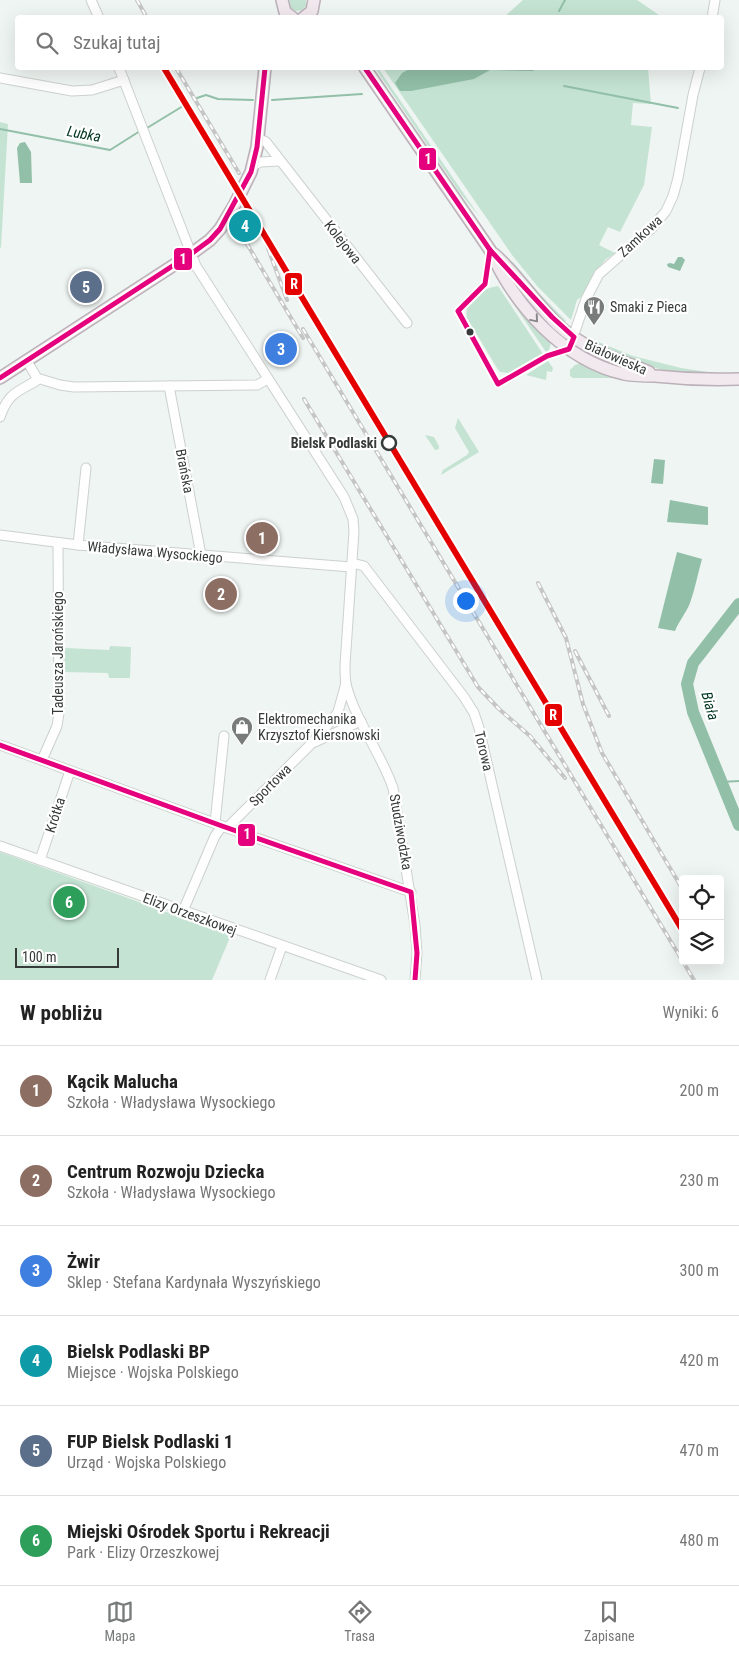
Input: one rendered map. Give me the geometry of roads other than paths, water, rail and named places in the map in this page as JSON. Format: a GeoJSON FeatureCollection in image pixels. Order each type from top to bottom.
{"type":"FeatureCollection","features":[{"type":"Feature","properties":{"kind":"main road"},"geometry":{"type":"LineString","coordinates":[[282,0],[305,12]]}},
{"type":"Feature","properties":{"kind":"main road"},"geometry":{"type":"LineString","coordinates":[[0,378],[191,254],[210,240],[220,229],[235,204],[253,166],[258,138],[265,70]]}},
{"type":"Feature","properties":{"kind":"main road","name":"Białowieska"},"geometry":{"type":"LineString","coordinates":[[366,70],[490,250],[499,270],[541,326],[569,349],[602,366],[624,374],[683,379],[739,379]]}},
{"type":"Feature","properties":{"kind":"main road","name":"Białowieska"},"geometry":{"type":"LineString","coordinates":[[490,250],[506,264],[544,311],[559,326],[607,356],[660,377]]}},
{"type":"Feature","properties":{"kind":"street"},"geometry":{"type":"LineString","coordinates":[[91,0],[97,15]]}},
{"type":"Feature","properties":{"kind":"street"},"geometry":{"type":"LineString","coordinates":[[712,15],[715,0]]}},
{"type":"Feature","properties":{"kind":"street","name":"Sportowa"},"geometry":{"type":"LineString","coordinates":[[120,70],[196,266],[344,497],[350,508],[354,531],[345,665],[346,683],[338,712],[312,743],[221,826],[183,911]]}},
{"type":"Feature","properties":{"kind":"street","name":"Zamkowa"},"geometry":{"type":"LineString","coordinates":[[569,349],[586,299],[599,274],[653,227],[666,211],[678,178],[700,70]]}},
{"type":"Feature","properties":{"kind":"street"},"geometry":{"type":"LineString","coordinates":[[0,78],[72,91],[92,90],[124,80]]}},
{"type":"Feature","properties":{"kind":"street","name":"Kolejowa"},"geometry":{"type":"LineString","coordinates":[[258,138],[266,142],[407,323]]}},
{"type":"Feature","properties":{"kind":"street"},"geometry":{"type":"LineString","coordinates":[[253,166],[260,162],[280,161]]}},
{"type":"Feature","properties":{"kind":"street"},"geometry":{"type":"LineString","coordinates":[[27,361],[36,378],[74,387],[258,385],[268,379]]}},
{"type":"Feature","properties":{"kind":"street"},"geometry":{"type":"LineString","coordinates":[[0,417],[8,399],[13,394],[36,381],[36,378]]}},
{"type":"Feature","properties":{"kind":"street","name":"Brańska"},"geometry":{"type":"LineString","coordinates":[[169,386],[201,555]]}},
{"type":"Feature","properties":{"kind":"street","name":"Władysława Wysockiego"},"geometry":{"type":"LineString","coordinates":[[78,545],[86,468]]}},
{"type":"Feature","properties":{"kind":"street","name":"Władysława Wysockiego"},"geometry":{"type":"LineString","coordinates":[[0,535],[78,545],[352,565]]}},
{"type":"Feature","properties":{"kind":"street","name":"Tadeusza Jarońskiego"},"geometry":{"type":"LineString","coordinates":[[42,760],[57,726],[59,713],[58,543]]}},
{"type":"Feature","properties":{"kind":"street","name":"Torowa"},"geometry":{"type":"LineString","coordinates":[[352,565],[364,566],[464,698],[474,714],[479,728],[537,980]]}},
{"type":"Feature","properties":{"kind":"street","name":"Sportowa"},"geometry":{"type":"LineString","coordinates":[[312,743],[362,721],[346,683]]}},
{"type":"Feature","properties":{"kind":"street","name":"Studziwodzka"},"geometry":{"type":"LineString","coordinates":[[362,721],[388,772],[393,788],[411,892],[416,944],[415,980]]}},
{"type":"Feature","properties":{"kind":"street"},"geometry":{"type":"LineString","coordinates":[[221,826],[224,736]]}},
{"type":"Feature","properties":{"kind":"street"},"geometry":{"type":"LineString","coordinates":[[0,745],[221,826],[411,892]]}},
{"type":"Feature","properties":{"kind":"street","name":"Krótka"},"geometry":{"type":"LineString","coordinates":[[40,860],[70,771]]}},
{"type":"Feature","properties":{"kind":"street","name":"Elizy Orzeszkowej"},"geometry":{"type":"LineString","coordinates":[[0,846],[381,980]]}},
{"type":"Feature","properties":{"kind":"street"},"geometry":{"type":"LineString","coordinates":[[270,980],[282,946]]}},
{"type":"Feature","properties":{"kind":"waterway","name":"Lubka"},"geometry":{"type":"LineString","coordinates":[[559,11],[565,0]]}},
{"type":"Feature","properties":{"kind":"waterway"},"geometry":{"type":"LineString","coordinates":[[564,86],[678,108]]}},
{"type":"Feature","properties":{"kind":"waterway","name":"Lubka"},"geometry":{"type":"LineString","coordinates":[[272,100],[362,94]]}},
{"type":"Feature","properties":{"kind":"waterway","name":"Lubka"},"geometry":{"type":"LineString","coordinates":[[197,98],[206,95],[218,99],[253,100]]}},
{"type":"Feature","properties":{"kind":"waterway","name":"Lubka"},"geometry":{"type":"LineString","coordinates":[[147,128],[183,106]]}},
{"type":"Feature","properties":{"kind":"waterway","name":"Lubka"},"geometry":{"type":"LineString","coordinates":[[0,129],[110,150],[140,131]]}},
{"type":"Feature","properties":{"kind":"waterway","name":"Biała"},"geometry":{"type":"LineString","coordinates":[[739,604],[693,663],[687,684],[693,712],[739,825]]}},
{"type":"Feature","properties":{"kind":"waterway"},"geometry":{"type":"LineString","coordinates":[[721,782],[739,781]]}},
{"type":"Feature","properties":{"kind":"railway"},"geometry":{"type":"LineString","coordinates":[[137,0],[145,15]]}},
{"type":"Feature","properties":{"kind":"railway"},"geometry":{"type":"LineString","coordinates":[[177,70],[239,173]]}},
{"type":"Feature","properties":{"kind":"railway"},"geometry":{"type":"LineString","coordinates":[[265,240],[287,300]]}},
{"type":"Feature","properties":{"kind":"railway"},"geometry":{"type":"LineString","coordinates":[[247,244],[303,338]]}},
{"type":"Feature","properties":{"kind":"railway"},"geometry":{"type":"LineString","coordinates":[[303,329],[694,980]]}},
{"type":"Feature","properties":{"kind":"railway"},"geometry":{"type":"LineString","coordinates":[[304,399],[478,687],[499,709],[530,736],[565,778]]}},
{"type":"Feature","properties":{"kind":"railway"},"geometry":{"type":"LineString","coordinates":[[538,583],[566,638],[583,704],[602,753],[679,883]]}},
{"type":"Feature","properties":{"kind":"railway"},"geometry":{"type":"LineString","coordinates":[[575,651],[609,716]]}},
{"type":"Feature","properties":{"kind":"place","name":"Bielsk Podlaski BP"},"geometry":{"type":"Point","coordinates":[245,226]}},
{"type":"Feature","properties":{"kind":"place","name":"FUP Bielsk Podlaski 1"},"geometry":{"type":"Point","coordinates":[86,287]}},
{"type":"Feature","properties":{"kind":"place","name":"Smaki z Pieca"},"geometry":{"type":"Point","coordinates":[594,326]}},
{"type":"Feature","properties":{"kind":"place","name":"Żwir"},"geometry":{"type":"Point","coordinates":[281,349]}},
{"type":"Feature","properties":{"kind":"place","name":"Bielsk Podlaski"},"geometry":{"type":"Point","coordinates":[389,443]}},
{"type":"Feature","properties":{"kind":"place","name":"Kącik Malucha"},"geometry":{"type":"Point","coordinates":[262,538]}},
{"type":"Feature","properties":{"kind":"place","name":"Centrum Rozwoju Dziecka"},"geometry":{"type":"Point","coordinates":[221,594]}},
{"type":"Feature","properties":{"kind":"place","name":"Elektromechanika Krzysztof Kiersnowski"},"geometry":{"type":"Point","coordinates":[242,746]}},
{"type":"Feature","properties":{"kind":"place","name":"Miejski Ośrodek Sportu i Rekreacji"},"geometry":{"type":"Point","coordinates":[69,902]}}]}
